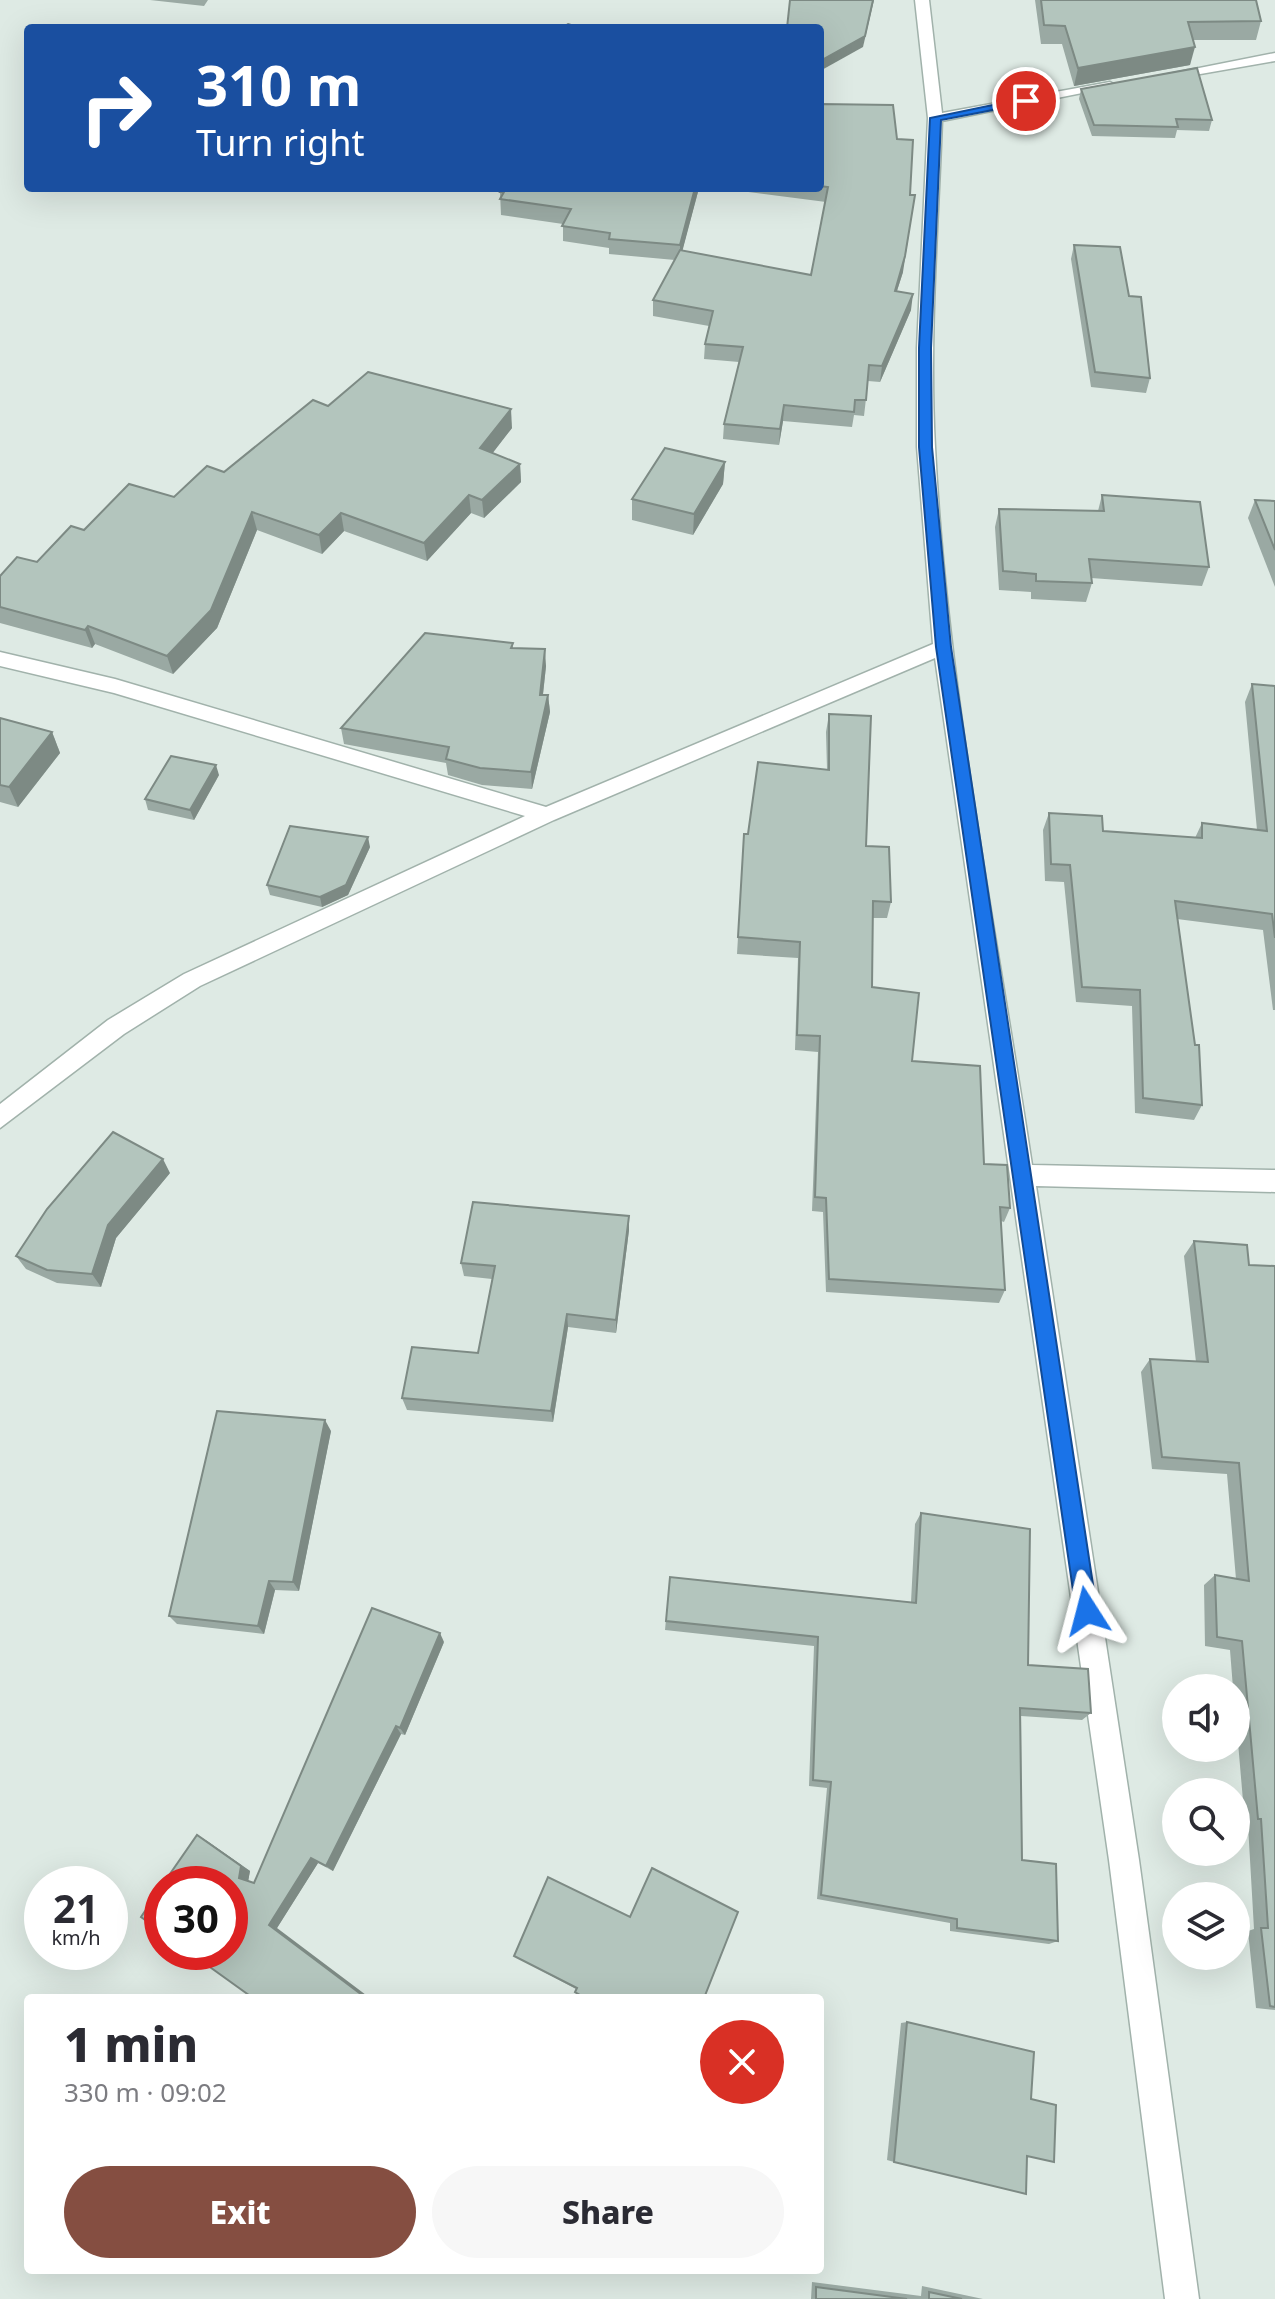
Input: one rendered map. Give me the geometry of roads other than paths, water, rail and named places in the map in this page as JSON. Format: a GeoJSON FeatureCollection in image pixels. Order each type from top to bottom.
{"type":"FeatureCollection","features":[{"type":"Feature","properties":{"kind":"street"},"geometry":{"type":"LineString","coordinates":[[922,0],[935,118],[925,348],[926,447],[943,647],[1124,1860],[1182,2299]]}},
{"type":"Feature","properties":{"kind":"street"},"geometry":{"type":"LineString","coordinates":[[935,118],[1275,57]]}},
{"type":"Feature","properties":{"kind":"street"},"geometry":{"type":"LineString","coordinates":[[0,1118],[116,1027],[192,980],[547,815],[943,647]]}},
{"type":"Feature","properties":{"kind":"street"},"geometry":{"type":"LineString","coordinates":[[0,659],[115,686],[547,815]]}},
{"type":"Feature","properties":{"kind":"street"},"geometry":{"type":"LineString","coordinates":[[1020,1175],[1275,1181]]}}]}
